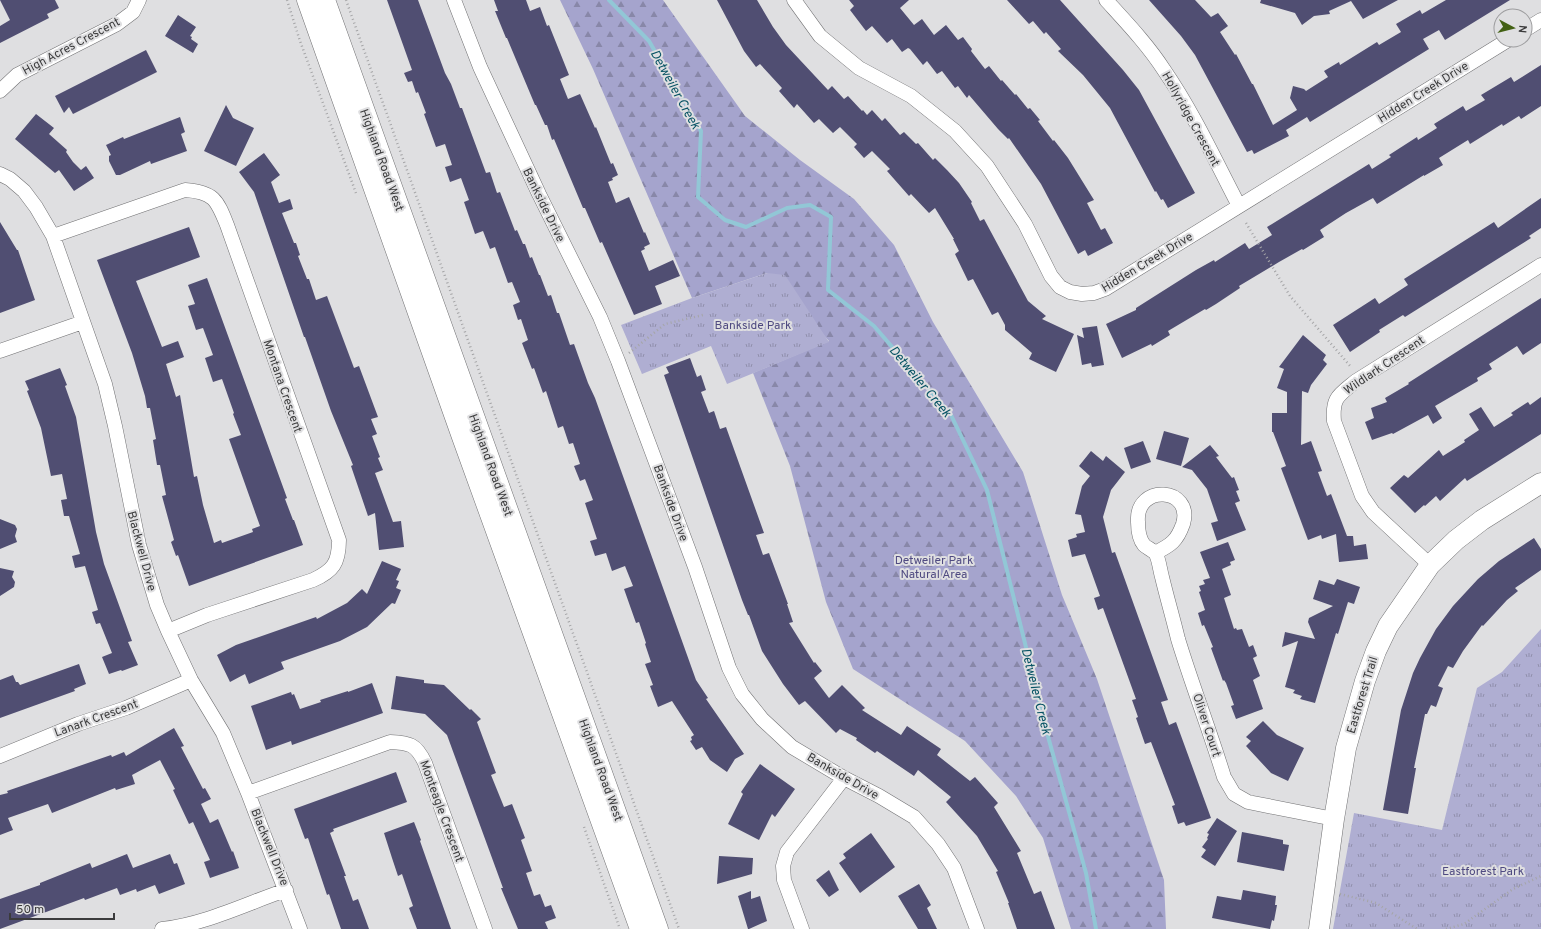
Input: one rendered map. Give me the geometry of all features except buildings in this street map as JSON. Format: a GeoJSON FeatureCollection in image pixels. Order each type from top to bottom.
{"type":"FeatureCollection","features":[{"type":"Feature","properties":{"kind":"main road","name":"Highland Road West"},"geometry":{"type":"LineString","coordinates":[[307,0],[640,929]]}},
{"type":"Feature","properties":{"kind":"main road","name":"Highland Road West"},"geometry":{"type":"LineString","coordinates":[[325,0],[658,929]]}},
{"type":"Feature","properties":{"kind":"main road","name":"Eastforest Trail"},"geometry":{"type":"LineString","coordinates":[[1319,929],[1334,819],[1346,748],[1365,681],[1376,651],[1388,626],[1430,565],[1456,540],[1482,520],[1541,483]]}},
{"type":"Feature","properties":{"kind":"street","name":"High Acres Crescent"},"geometry":{"type":"LineString","coordinates":[[0,92],[17,75],[117,24],[133,12],[139,0]]}},
{"type":"Feature","properties":{"kind":"street","name":"Bankside Drive"},"geometry":{"type":"LineString","coordinates":[[454,0],[480,67],[539,194],[600,317],[695,567],[729,668],[742,694],[762,719],[792,747],[844,778],[879,796],[914,818],[938,844],[954,868],[977,929]]}},
{"type":"Feature","properties":{"kind":"street","name":"Hidden Creek Drive"},"geometry":{"type":"LineString","coordinates":[[794,0],[820,36],[859,68],[911,96],[955,131],[987,166],[1006,194],[1025,224],[1051,276],[1060,286],[1070,292],[1082,294],[1094,293],[1105,289],[1495,48]]}},
{"type":"Feature","properties":{"kind":"street","name":"Hollyridge Crescent"},"geometry":{"type":"LineString","coordinates":[[1106,0],[1144,43],[1164,69],[1182,98],[1239,206]]}},
{"type":"Feature","properties":{"kind":"street","name":"Blackwell Drive"},"geometry":{"type":"LineString","coordinates":[[0,174],[10,179],[24,191],[36,207],[53,236],[105,384],[115,426],[138,545],[157,605],[191,680],[223,733],[248,793],[300,929]]}},
{"type":"Feature","properties":{"kind":"street","name":"Montana Crescent"},"geometry":{"type":"LineString","coordinates":[[53,236],[185,190],[199,191],[210,195],[219,205],[227,225],[339,540],[339,552],[335,564],[326,574],[207,615],[168,631]]}},
{"type":"Feature","properties":{"kind":"street","name":"Wildlark Crescent"},"geometry":{"type":"LineString","coordinates":[[1430,565],[1373,512],[1362,496],[1334,420],[1333,408],[1338,395],[1356,381],[1541,265]]}},
{"type":"Feature","properties":{"kind":"street"},"geometry":{"type":"LineString","coordinates":[[0,351],[83,322]]}},
{"type":"Feature","properties":{"kind":"street","name":"Oliver Court"},"geometry":{"type":"LineString","coordinates":[[1155,553],[1179,640],[1224,777],[1234,794],[1248,802],[1334,819]]}},
{"type":"Feature","properties":{"kind":"street","name":"Lanark Crescent"},"geometry":{"type":"LineString","coordinates":[[0,756],[78,724],[126,708],[191,680]]}},
{"type":"Feature","properties":{"kind":"street","name":"Monteagle Crescent"},"geometry":{"type":"LineString","coordinates":[[248,793],[390,742],[406,743],[419,751],[425,763],[485,929]]}},
{"type":"Feature","properties":{"kind":"street"},"geometry":{"type":"LineString","coordinates":[[802,929],[784,880],[783,866],[787,852],[844,778]]}},
{"type":"Feature","properties":{"kind":"street"},"geometry":{"type":"LineString","coordinates":[[162,929],[179,927],[205,920],[286,890]]}},
{"type":"Feature","properties":{"kind":"path"},"geometry":{"type":"LineString","coordinates":[[346,0],[679,929]]}},
{"type":"Feature","properties":{"kind":"path"},"geometry":{"type":"LineString","coordinates":[[1246,223],[1290,296],[1351,367]]}},
{"type":"Feature","properties":{"kind":"path"},"geometry":{"type":"LineString","coordinates":[[618,361],[665,324],[703,315]]}},
{"type":"Feature","properties":{"kind":"path"},"geometry":{"type":"LineString","coordinates":[[1446,929],[1464,924],[1513,889],[1541,876]]}},
{"type":"Feature","properties":{"kind":"path"},"geometry":{"type":"LineString","coordinates":[[1325,891],[1376,903],[1417,929]]}},
{"type":"Feature","properties":{"kind":"green space","name":"Detweiler Park Natural Area"},"geometry":{"type":"Polygon","coordinates":[[[560,0],[663,0],[745,116],[800,160],[854,199],[894,245],[933,322],[1023,472],[1062,595],[1097,679],[1164,880],[1166,929],[1071,929],[1043,838],[1016,796],[965,741],[853,669],[826,602],[790,466],[753,373],[829,341],[767,273],[692,298],[593,69],[560,0]]]}},
{"type":"Feature","properties":{"kind":"green space","name":"Bankside Park"},"geometry":{"type":"Polygon","coordinates":[[[767,273],[785,275],[829,342],[727,384],[711,346],[642,374],[621,325],[692,298],[767,273]]]}},
{"type":"Feature","properties":{"kind":"green space","name":"Eastforest Park"},"geometry":{"type":"Polygon","coordinates":[[[1541,629],[1541,929],[1333,929],[1354,813],[1442,830],[1477,688],[1502,672],[1541,629]]]}},
{"type":"Feature","properties":{"kind":"waterway","name":"Detweiler Creek"},"geometry":{"type":"LineString","coordinates":[[609,0],[649,41],[701,131],[698,197],[725,220],[746,227],[787,208],[810,205],[831,217],[828,290],[874,326],[951,415],[987,490],[1049,740],[1086,873],[1096,929]]}}]}
